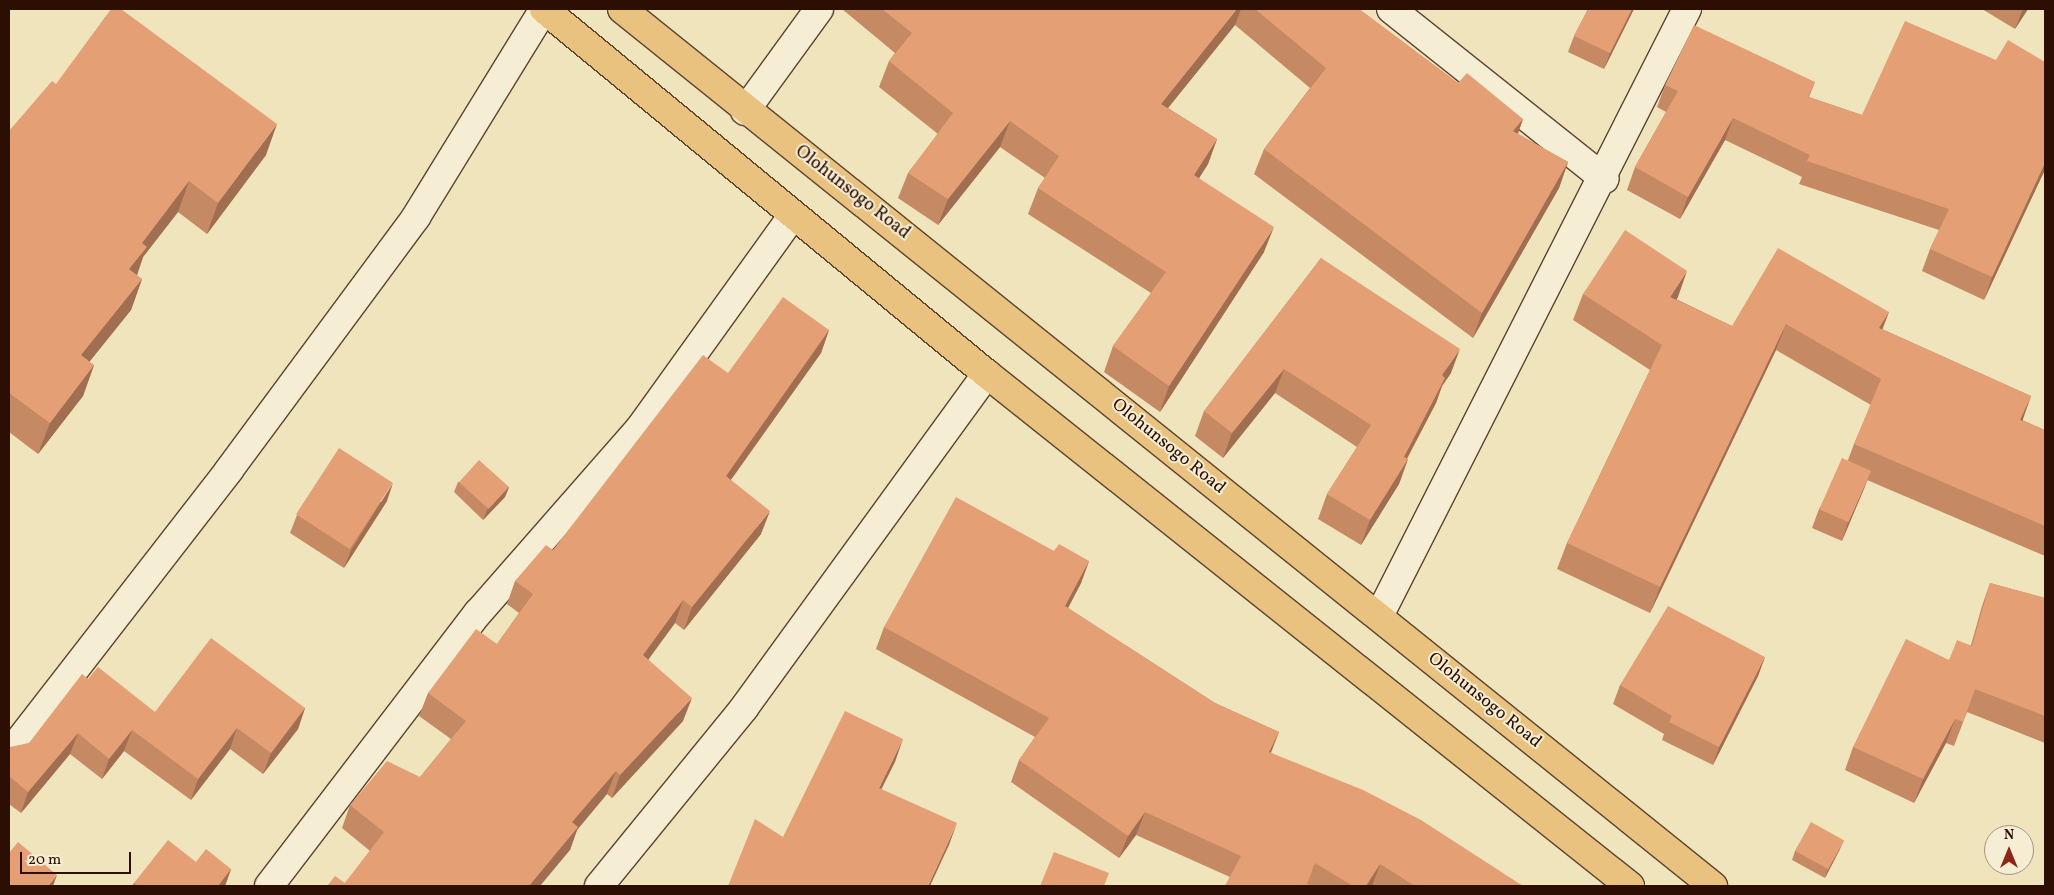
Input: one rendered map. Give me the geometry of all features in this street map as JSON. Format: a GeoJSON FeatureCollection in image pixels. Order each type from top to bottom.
{"type":"FeatureCollection","features":[{"type":"Feature","properties":{"kind":"main road"},"geometry":{"type":"LineString","coordinates":[[544,9],[987,374],[1630,886]]}},
{"type":"Feature","properties":{"kind":"main road","name":"Olohunsogo Road"},"geometry":{"type":"LineString","coordinates":[[622,9],[745,111],[1379,616],[1713,886]]}},
{"type":"Feature","properties":{"kind":"street"},"geometry":{"type":"LineString","coordinates":[[9,754],[145,580],[416,217],[544,9]]}},
{"type":"Feature","properties":{"kind":"street"},"geometry":{"type":"LineString","coordinates":[[745,111],[819,9]]}},
{"type":"Feature","properties":{"kind":"street"},"geometry":{"type":"LineString","coordinates":[[1391,9],[1604,179]]}},
{"type":"Feature","properties":{"kind":"street"},"geometry":{"type":"LineString","coordinates":[[1379,616],[1604,179],[1687,9]]}},
{"type":"Feature","properties":{"kind":"street"},"geometry":{"type":"LineString","coordinates":[[269,886],[478,614],[640,428],[793,215]]}},
{"type":"Feature","properties":{"kind":"street"},"geometry":{"type":"LineString","coordinates":[[599,886],[744,708],[987,374]]}},
{"type":"Feature","properties":{"kind":"building"},"geometry":{"type":"Polygon","coordinates":[[[111,9],[121,9],[277,124],[218,203],[189,181],[142,243],[147,247],[129,269],[142,279],[81,355],[94,365],[50,423],[9,393],[9,131],[52,81],[56,84],[111,9]]]}},
{"type":"Feature","properties":{"kind":"building"},"geometry":{"type":"Polygon","coordinates":[[[882,9],[1237,9],[1161,104],[1217,139],[1194,175],[1274,227],[1169,386],[1113,346],[1166,272],[1038,188],[1059,156],[1010,121],[948,199],[908,173],[953,113],[889,61],[912,33],[882,9]]]}},
{"type":"Feature","properties":{"kind":"building"},"geometry":{"type":"Polygon","coordinates":[[[1255,9],[1359,9],[1458,83],[1467,73],[1523,119],[1513,131],[1568,162],[1482,313],[1264,149],[1326,68],[1255,9]]]}},
{"type":"Feature","properties":{"kind":"building"},"geometry":{"type":"Polygon","coordinates":[[[1588,9],[1632,9],[1610,53],[1574,36],[1588,9]]]}},
{"type":"Feature","properties":{"kind":"building"},"geometry":{"type":"Polygon","coordinates":[[[1905,21],[1996,60],[2008,40],[2045,62],[2045,163],[1992,277],[1930,249],[1949,209],[1807,161],[1810,155],[1733,118],[1688,197],[1635,167],[1678,91],[1665,85],[1694,25],[1815,82],[1808,97],[1862,115],[1905,21]]]}},
{"type":"Feature","properties":{"kind":"building"},"geometry":{"type":"Polygon","coordinates":[[[1625,230],[1687,271],[1670,297],[1732,326],[1778,248],[1889,312],[1879,328],[2031,396],[2020,420],[2045,430],[2045,526],[1854,444],[1881,379],[1786,324],[1660,587],[1567,543],[1662,345],[1583,294],[1625,230]]]}},
{"type":"Feature","properties":{"kind":"building"},"geometry":{"type":"Polygon","coordinates":[[[1321,258],[1460,349],[1442,375],[1445,378],[1404,457],[1408,459],[1370,520],[1327,494],[1371,425],[1284,369],[1232,433],[1204,411],[1321,258]]]}},
{"type":"Feature","properties":{"kind":"building"},"geometry":{"type":"Polygon","coordinates":[[[783,297],[829,330],[726,476],[770,511],[692,607],[683,600],[643,655],[692,698],[620,775],[616,771],[572,822],[578,827],[529,886],[327,886],[335,876],[345,883],[384,832],[350,805],[387,761],[420,777],[466,721],[428,693],[476,629],[497,644],[533,594],[515,581],[546,545],[553,550],[703,355],[728,373],[783,297]]]}},
{"type":"Feature","properties":{"kind":"building"},"geometry":{"type":"Polygon","coordinates":[[[339,448],[393,483],[350,549],[296,514],[339,448]]]}},
{"type":"Feature","properties":{"kind":"building"},"geometry":{"type":"Polygon","coordinates":[[[1842,458],[1871,471],[1848,522],[1819,509],[1842,458]]]}},
{"type":"Feature","properties":{"kind":"building"},"geometry":{"type":"Polygon","coordinates":[[[479,460],[509,487],[489,509],[459,482],[479,460]]]}},
{"type":"Feature","properties":{"kind":"building"},"geometry":{"type":"Polygon","coordinates":[[[956,497],[1054,551],[1059,544],[1089,561],[1065,606],[1215,703],[1279,732],[1269,752],[1363,790],[1421,820],[1523,886],[1415,886],[1380,864],[1366,886],[1353,886],[1315,863],[1307,884],[1313,886],[1225,886],[1241,856],[1145,812],[1128,836],[1019,760],[1049,718],[884,627],[956,497]]]}},
{"type":"Feature","properties":{"kind":"building"},"geometry":{"type":"Polygon","coordinates":[[[1990,583],[2045,598],[2045,716],[1975,689],[1963,722],[1955,719],[1923,779],[1853,747],[1906,639],[1949,660],[1957,640],[1972,646],[1990,583]]]}},
{"type":"Feature","properties":{"kind":"building"},"geometry":{"type":"Polygon","coordinates":[[[1668,606],[1765,657],[1719,747],[1669,722],[1672,716],[1620,685],[1668,606]]]}},
{"type":"Feature","properties":{"kind":"building"},"geometry":{"type":"Polygon","coordinates":[[[211,638],[305,708],[271,753],[237,728],[198,779],[132,730],[109,759],[78,733],[28,792],[9,776],[10,747],[29,743],[82,674],[88,679],[98,667],[155,712],[211,638]]]}},
{"type":"Feature","properties":{"kind":"building"},"geometry":{"type":"Polygon","coordinates":[[[845,711],[903,739],[879,788],[957,823],[928,886],[728,886],[755,819],[783,837],[845,711]]]}},
{"type":"Feature","properties":{"kind":"building"},"geometry":{"type":"Polygon","coordinates":[[[1811,822],[1844,840],[1828,869],[1795,851],[1811,822]]]}},
{"type":"Feature","properties":{"kind":"building"},"geometry":{"type":"Polygon","coordinates":[[[168,840],[196,862],[206,849],[231,869],[218,886],[138,886],[134,883],[168,840]]]}},
{"type":"Feature","properties":{"kind":"building"},"geometry":{"type":"Polygon","coordinates":[[[18,842],[57,875],[48,886],[9,886],[9,853],[18,842]]]}},
{"type":"Feature","properties":{"kind":"building"},"geometry":{"type":"Polygon","coordinates":[[[1054,852],[1109,873],[1104,886],[1040,886],[1054,852]]]}}]}
